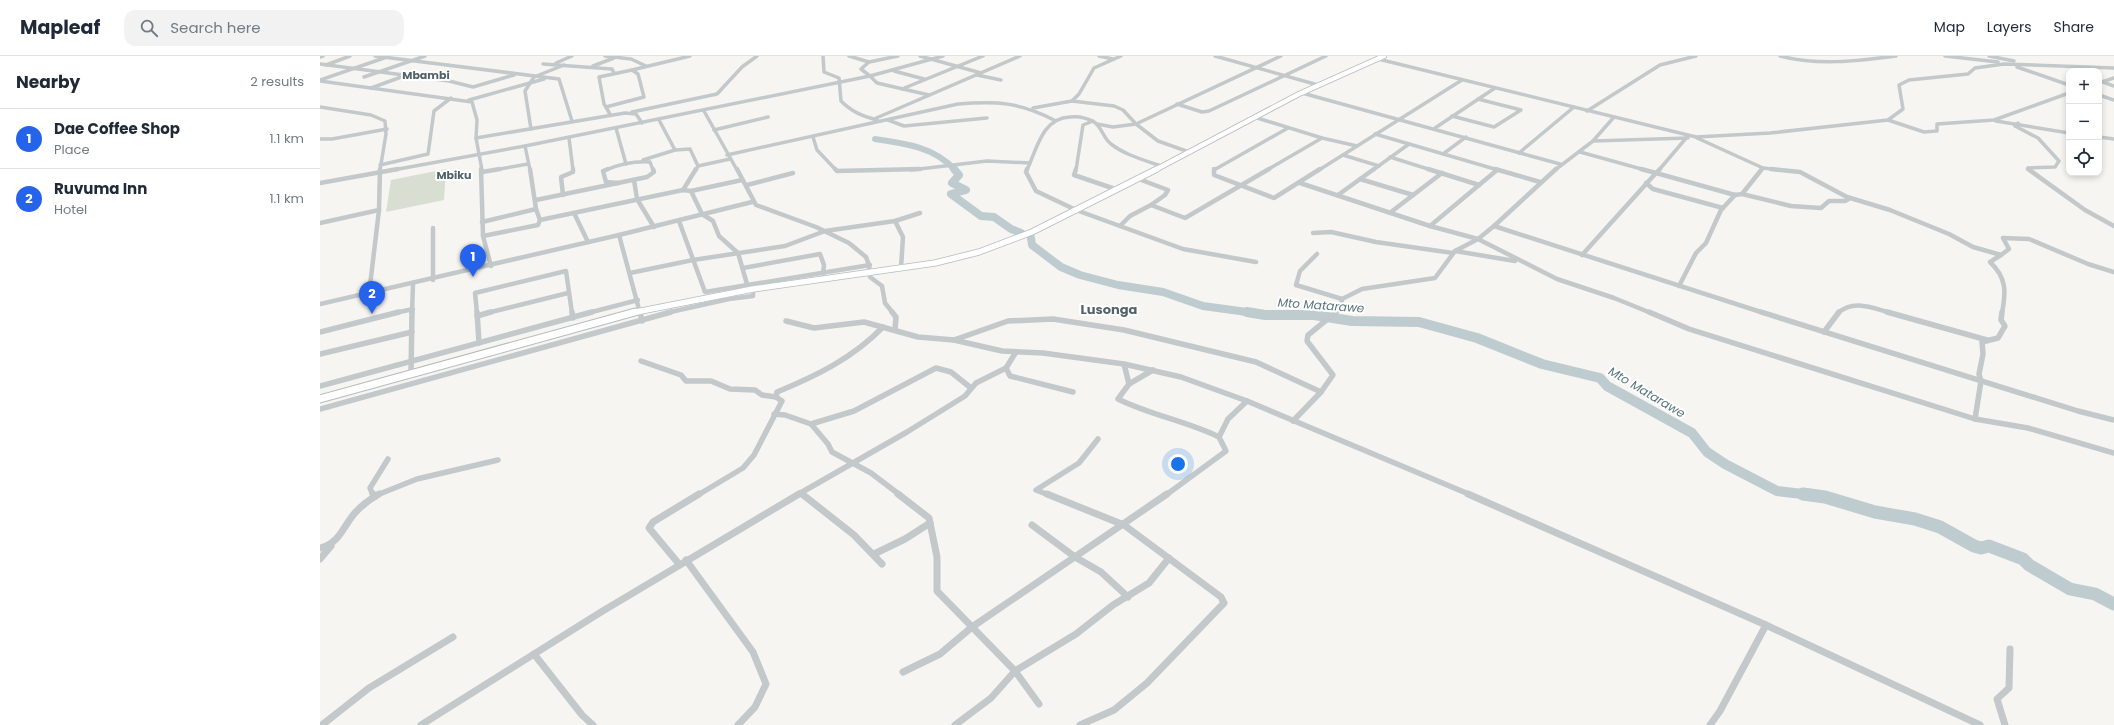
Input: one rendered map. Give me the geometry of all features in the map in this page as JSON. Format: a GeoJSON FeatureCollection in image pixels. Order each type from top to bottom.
{"type":"FeatureCollection","features":[{"type":"Feature","properties":{"kind":"main road"},"geometry":{"type":"LineString","coordinates":[[320,399],[640,311],[753,289],[935,263],[979,252],[1032,232],[1189,152],[1302,92],[1384,56]]}},
{"type":"Feature","properties":{"kind":"street"},"geometry":{"type":"LineString","coordinates":[[325,65],[350,56]]}},
{"type":"Feature","properties":{"kind":"street"},"geometry":{"type":"LineString","coordinates":[[375,56],[559,79],[572,121]]}},
{"type":"Feature","properties":{"kind":"street"},"geometry":{"type":"LineString","coordinates":[[364,78],[425,56]]}},
{"type":"Feature","properties":{"kind":"street"},"geometry":{"type":"LineString","coordinates":[[555,64],[572,56]]}},
{"type":"Feature","properties":{"kind":"street"},"geometry":{"type":"LineString","coordinates":[[605,56],[617,56],[641,62],[646,66]]}},
{"type":"Feature","properties":{"kind":"street"},"geometry":{"type":"LineString","coordinates":[[590,67],[617,56]]}},
{"type":"Feature","properties":{"kind":"street"},"geometry":{"type":"LineString","coordinates":[[610,114],[606,107],[599,78],[614,73],[690,56]]}},
{"type":"Feature","properties":{"kind":"street"},"geometry":{"type":"LineString","coordinates":[[476,138],[610,114],[630,113],[717,94],[742,67],[757,56]]}},
{"type":"Feature","properties":{"kind":"street"},"geometry":{"type":"LineString","coordinates":[[823,56],[824,72],[838,78],[840,83],[841,101],[849,109],[861,116],[881,122]]}},
{"type":"Feature","properties":{"kind":"street"},"geometry":{"type":"LineString","coordinates":[[849,56],[869,62],[898,56]]}},
{"type":"Feature","properties":{"kind":"street"},"geometry":{"type":"LineString","coordinates":[[920,56],[981,73]]}},
{"type":"Feature","properties":{"kind":"street"},"geometry":{"type":"LineString","coordinates":[[320,183],[380,171],[480,155],[704,111],[840,83],[943,56]]}},
{"type":"Feature","properties":{"kind":"street"},"geometry":{"type":"LineString","coordinates":[[902,89],[984,56]]}},
{"type":"Feature","properties":{"kind":"street"},"geometry":{"type":"LineString","coordinates":[[874,119],[1020,56]]}},
{"type":"Feature","properties":{"kind":"street"},"geometry":{"type":"LineString","coordinates":[[1099,56],[1113,59]]}},
{"type":"Feature","properties":{"kind":"street"},"geometry":{"type":"LineString","coordinates":[[1072,101],[1079,94],[1089,74],[1094,68],[1121,56]]}},
{"type":"Feature","properties":{"kind":"street"},"geometry":{"type":"LineString","coordinates":[[1215,56],[1318,85]]}},
{"type":"Feature","properties":{"kind":"street"},"geometry":{"type":"LineString","coordinates":[[1032,108],[1054,120],[1080,117],[1095,123],[1113,126],[1136,124],[1281,56]]}},
{"type":"Feature","properties":{"kind":"street"},"geometry":{"type":"LineString","coordinates":[[1177,104],[1202,112],[1210,111],[1326,56]]}},
{"type":"Feature","properties":{"kind":"street"},"geometry":{"type":"LineString","coordinates":[[1587,110],[1660,65],[1696,56]]}},
{"type":"Feature","properties":{"kind":"street"},"geometry":{"type":"LineString","coordinates":[[1780,56],[1798,59],[1848,62],[1896,56]]}},
{"type":"Feature","properties":{"kind":"street"},"geometry":{"type":"LineString","coordinates":[[1945,56],[2004,64],[2038,73],[2066,84]]}},
{"type":"Feature","properties":{"kind":"street"},"geometry":{"type":"LineString","coordinates":[[1989,56],[2013,60],[2018,64]]}},
{"type":"Feature","properties":{"kind":"street"},"geometry":{"type":"LineString","coordinates":[[320,81],[385,57]]}},
{"type":"Feature","properties":{"kind":"street"},"geometry":{"type":"LineString","coordinates":[[1378,59],[1587,110],[1687,137]]}},
{"type":"Feature","properties":{"kind":"street"},"geometry":{"type":"LineString","coordinates":[[869,62],[861,69],[877,83],[929,95]]}},
{"type":"Feature","properties":{"kind":"street"},"geometry":{"type":"LineString","coordinates":[[320,64],[449,81],[473,87],[518,74]]}},
{"type":"Feature","properties":{"kind":"street"},"geometry":{"type":"LineString","coordinates":[[543,64],[564,64],[612,69],[614,73]]}},
{"type":"Feature","properties":{"kind":"street"},"geometry":{"type":"LineString","coordinates":[[531,128],[525,91],[534,77],[564,64]]}},
{"type":"Feature","properties":{"kind":"street"},"geometry":{"type":"LineString","coordinates":[[1002,64],[1011,66]]}},
{"type":"Feature","properties":{"kind":"street"},"geometry":{"type":"LineString","coordinates":[[1888,120],[1903,109],[1899,85],[1909,80],[1968,74],[1975,68],[2004,64],[2114,68]]}},
{"type":"Feature","properties":{"kind":"street"},"geometry":{"type":"LineString","coordinates":[[606,107],[644,97],[638,74],[632,70]]}},
{"type":"Feature","properties":{"kind":"street"},"geometry":{"type":"LineString","coordinates":[[893,70],[925,79]]}},
{"type":"Feature","properties":{"kind":"street"},"geometry":{"type":"LineString","coordinates":[[976,75],[1001,80]]}},
{"type":"Feature","properties":{"kind":"street"},"geometry":{"type":"LineString","coordinates":[[370,89],[404,76]]}},
{"type":"Feature","properties":{"kind":"street"},"geometry":{"type":"LineString","coordinates":[[320,81],[370,89],[469,100],[529,84],[545,78]]}},
{"type":"Feature","properties":{"kind":"street"},"geometry":{"type":"LineString","coordinates":[[2102,81],[2114,78]]}},
{"type":"Feature","properties":{"kind":"street"},"geometry":{"type":"LineString","coordinates":[[1288,128],[1214,169],[1214,175],[1274,198],[1462,80]]}},
{"type":"Feature","properties":{"kind":"street"},"geometry":{"type":"LineString","coordinates":[[2102,83],[2114,86]]}},
{"type":"Feature","properties":{"kind":"street"},"geometry":{"type":"LineString","coordinates":[[1435,128],[1495,88]]}},
{"type":"Feature","properties":{"kind":"street"},"geometry":{"type":"LineString","coordinates":[[1302,92],[1560,164]]}},
{"type":"Feature","properties":{"kind":"street"},"geometry":{"type":"LineString","coordinates":[[1994,120],[2066,94]]}},
{"type":"Feature","properties":{"kind":"street"},"geometry":{"type":"LineString","coordinates":[[2102,96],[2114,100]]}},
{"type":"Feature","properties":{"kind":"street"},"geometry":{"type":"LineString","coordinates":[[380,165],[428,154],[434,111],[451,98]]}},
{"type":"Feature","properties":{"kind":"street"},"geometry":{"type":"LineString","coordinates":[[1452,116],[1494,127],[1521,110],[1478,99]]}},
{"type":"Feature","properties":{"kind":"street"},"geometry":{"type":"LineString","coordinates":[[469,100],[472,102],[477,120],[476,138],[482,172],[483,236],[491,266]]}},
{"type":"Feature","properties":{"kind":"street"},"geometry":{"type":"LineString","coordinates":[[683,190],[698,166],[729,157],[881,122],[942,105],[991,102],[1032,108],[1072,101],[1114,106],[1123,110],[1136,124],[1158,141],[1189,152]]}},
{"type":"Feature","properties":{"kind":"street"},"geometry":{"type":"LineString","coordinates":[[320,107],[380,117],[385,120],[387,129],[380,165],[379,210],[369,294]]}},
{"type":"Feature","properties":{"kind":"street"},"geometry":{"type":"LineString","coordinates":[[1519,153],[1574,107]]}},
{"type":"Feature","properties":{"kind":"street"},"geometry":{"type":"LineString","coordinates":[[704,111],[742,180],[747,185],[752,202],[760,208],[788,216],[825,231],[857,248],[865,255],[870,264],[870,278],[882,286],[885,303],[896,317],[895,330]]}},
{"type":"Feature","properties":{"kind":"street"},"geometry":{"type":"LineString","coordinates":[[630,113],[636,114],[642,123]]}},
{"type":"Feature","properties":{"kind":"street"},"geometry":{"type":"LineString","coordinates":[[714,130],[768,117]]}},
{"type":"Feature","properties":{"kind":"street"},"geometry":{"type":"LineString","coordinates":[[1254,117],[1322,138],[1357,146]]}},
{"type":"Feature","properties":{"kind":"street"},"geometry":{"type":"LineString","coordinates":[[1317,254],[1303,266],[1296,278],[1296,285],[1342,299],[1362,289],[1435,278],[1454,252],[1478,239],[1494,226],[1560,164],[1580,152],[1593,141],[1614,117]]}},
{"type":"Feature","properties":{"kind":"street"},"geometry":{"type":"LineString","coordinates":[[887,120],[904,126],[986,118]]}},
{"type":"Feature","properties":{"kind":"street"},"geometry":{"type":"LineString","coordinates":[[659,120],[675,150]]}},
{"type":"Feature","properties":{"kind":"street"},"geometry":{"type":"LineString","coordinates":[[1054,120],[1048,126],[1026,172],[1036,191],[1076,210],[1183,249],[1256,262]]}},
{"type":"Feature","properties":{"kind":"street"},"geometry":{"type":"LineString","coordinates":[[1593,141],[1770,133],[1888,120],[1924,132],[1937,131],[1937,124],[1994,120],[2066,132]]}},
{"type":"Feature","properties":{"kind":"street"},"geometry":{"type":"LineString","coordinates":[[1115,189],[1074,174],[1078,163],[1083,125],[1095,123],[1100,127],[1104,137],[1111,144],[1161,166]]}},
{"type":"Feature","properties":{"kind":"street"},"geometry":{"type":"LineString","coordinates":[[2018,123],[2014,126],[2034,134],[2058,161],[2055,167],[2032,167],[2028,168],[2029,171],[2085,210],[2114,226]]}},
{"type":"Feature","properties":{"kind":"street"},"geometry":{"type":"LineString","coordinates":[[616,128],[626,164]]}},
{"type":"Feature","properties":{"kind":"street"},"geometry":{"type":"LineString","coordinates":[[320,138],[332,139],[387,129]]}},
{"type":"Feature","properties":{"kind":"street"},"geometry":{"type":"LineString","coordinates":[[1376,134],[1540,182]]}},
{"type":"Feature","properties":{"kind":"street"},"geometry":{"type":"LineString","coordinates":[[813,137],[817,150],[837,171],[910,170],[988,161],[1030,163]]}},
{"type":"Feature","properties":{"kind":"street"},"geometry":{"type":"LineString","coordinates":[[1443,154],[1466,137]]}},
{"type":"Feature","properties":{"kind":"street"},"geometry":{"type":"LineString","coordinates":[[1582,255],[1687,137]]}},
{"type":"Feature","properties":{"kind":"street"},"geometry":{"type":"LineString","coordinates":[[1696,137],[1763,168],[1800,172],[1850,198],[1890,210],[1949,234],[1973,247],[2002,255]]}},
{"type":"Feature","properties":{"kind":"street"},"geometry":{"type":"LineString","coordinates":[[2102,137],[2114,139]]}},
{"type":"Feature","properties":{"kind":"street"},"geometry":{"type":"LineString","coordinates":[[563,195],[562,177],[573,172],[569,138]]}},
{"type":"Feature","properties":{"kind":"street"},"geometry":{"type":"LineString","coordinates":[[1150,205],[1185,218],[1322,138]]}},
{"type":"Feature","properties":{"kind":"street"},"geometry":{"type":"LineString","coordinates":[[1338,195],[1409,144]]}},
{"type":"Feature","properties":{"kind":"street"},"geometry":{"type":"LineString","coordinates":[[525,146],[536,200],[536,209],[540,220]]}},
{"type":"Feature","properties":{"kind":"street"},"geometry":{"type":"LineString","coordinates":[[618,183],[606,182],[603,171],[675,150],[690,149],[698,166]]}},
{"type":"Feature","properties":{"kind":"street"},"geometry":{"type":"LineString","coordinates":[[1580,152],[1735,194],[1742,194],[1791,206],[1821,208],[1829,201],[1845,202],[1850,198]]}},
{"type":"Feature","properties":{"kind":"street"},"geometry":{"type":"LineString","coordinates":[[1343,155],[1379,166]]}},
{"type":"Feature","properties":{"kind":"street"},"geometry":{"type":"LineString","coordinates":[[1390,157],[1479,185]]}},
{"type":"Feature","properties":{"kind":"street"},"geometry":{"type":"LineString","coordinates":[[536,200],[647,177],[654,172],[650,162],[640,161]]}},
{"type":"Feature","properties":{"kind":"street"},"geometry":{"type":"LineString","coordinates":[[482,172],[528,164]]}},
{"type":"Feature","properties":{"kind":"street"},"geometry":{"type":"LineString","coordinates":[[1742,194],[1763,168]]}},
{"type":"Feature","properties":{"kind":"street"},"geometry":{"type":"LineString","coordinates":[[1430,226],[1497,170]]}},
{"type":"Feature","properties":{"kind":"street"},"geometry":{"type":"LineString","coordinates":[[747,185],[793,173]]}},
{"type":"Feature","properties":{"kind":"street"},"geometry":{"type":"LineString","coordinates":[[1390,212],[1442,173]]}},
{"type":"Feature","properties":{"kind":"street"},"geometry":{"type":"LineString","coordinates":[[1120,226],[1130,216],[1165,196],[1168,190],[1136,178]]}},
{"type":"Feature","properties":{"kind":"street"},"geometry":{"type":"LineString","coordinates":[[1360,179],[1413,195]]}},
{"type":"Feature","properties":{"kind":"street"},"geometry":{"type":"LineString","coordinates":[[634,180],[637,199],[654,227]]}},
{"type":"Feature","properties":{"kind":"street"},"geometry":{"type":"LineString","coordinates":[[483,236],[538,224],[540,220],[637,199],[683,190],[691,191],[742,180]]}},
{"type":"Feature","properties":{"kind":"street"},"geometry":{"type":"LineString","coordinates":[[1300,183],[1430,226],[1478,239],[1557,279],[1614,298],[1689,329],[1976,419],[2028,428],[2114,453]]}},
{"type":"Feature","properties":{"kind":"street"},"geometry":{"type":"LineString","coordinates":[[1646,183],[1653,188],[1723,208]]}},
{"type":"Feature","properties":{"kind":"street"},"geometry":{"type":"LineString","coordinates":[[691,191],[702,214],[713,221],[719,236],[738,253],[743,268],[744,279],[747,284]]}},
{"type":"Feature","properties":{"kind":"street"},"geometry":{"type":"LineString","coordinates":[[1679,286],[1696,253],[1706,243],[1723,208],[1735,194]]}},
{"type":"Feature","properties":{"kind":"street"},"geometry":{"type":"LineString","coordinates":[[320,304],[433,280],[588,242],[619,236],[752,202]]}},
{"type":"Feature","properties":{"kind":"street"},"geometry":{"type":"LineString","coordinates":[[482,222],[536,209]]}},
{"type":"Feature","properties":{"kind":"street"},"geometry":{"type":"LineString","coordinates":[[320,223],[379,210]]}},
{"type":"Feature","properties":{"kind":"street"},"geometry":{"type":"LineString","coordinates":[[574,213],[588,242]]}},
{"type":"Feature","properties":{"kind":"street"},"geometry":{"type":"LineString","coordinates":[[630,273],[693,260],[784,246],[825,231],[895,221],[920,213]]}},
{"type":"Feature","properties":{"kind":"street"},"geometry":{"type":"LineString","coordinates":[[679,221],[705,292],[747,284],[823,274],[870,264]]}},
{"type":"Feature","properties":{"kind":"street"},"geometry":{"type":"LineString","coordinates":[[895,221],[901,228],[904,242],[901,268]]}},
{"type":"Feature","properties":{"kind":"street"},"geometry":{"type":"LineString","coordinates":[[1494,226],[1824,332],[1981,381],[2114,420]]}},
{"type":"Feature","properties":{"kind":"street"},"geometry":{"type":"LineString","coordinates":[[433,228],[433,280]]}},
{"type":"Feature","properties":{"kind":"street"},"geometry":{"type":"LineString","coordinates":[[1313,233],[1331,232],[1376,242],[1521,262]]}},
{"type":"Feature","properties":{"kind":"street"},"geometry":{"type":"LineString","coordinates":[[619,236],[638,300],[642,320]]}},
{"type":"Feature","properties":{"kind":"street"},"geometry":{"type":"LineString","coordinates":[[1976,419],[1981,381],[1978,374],[1983,354],[1982,342],[1998,338],[2005,326],[2000,320],[2006,293],[2004,283],[2001,271],[1990,262],[1992,258],[2002,255],[2009,250],[2004,238],[2029,239],[2088,264],[2114,272]]}},
{"type":"Feature","properties":{"kind":"street"},"geometry":{"type":"LineString","coordinates":[[743,268],[820,254],[824,265],[823,274]]}},
{"type":"Feature","properties":{"kind":"street"},"geometry":{"type":"LineString","coordinates":[[479,343],[475,293],[566,270],[568,293],[573,318]]}},
{"type":"Feature","properties":{"kind":"street"},"geometry":{"type":"LineString","coordinates":[[411,374],[413,284]]}},
{"type":"Feature","properties":{"kind":"street"},"geometry":{"type":"LineString","coordinates":[[320,409],[642,320],[705,304],[753,296],[753,289]]}},
{"type":"Feature","properties":{"kind":"street"},"geometry":{"type":"LineString","coordinates":[[477,316],[568,293]]}},
{"type":"Feature","properties":{"kind":"street"},"geometry":{"type":"LineString","coordinates":[[1293,421],[1321,392],[1333,375],[1307,341],[1308,335],[1341,308],[1342,299]]}},
{"type":"Feature","properties":{"kind":"street"},"geometry":{"type":"LineString","coordinates":[[320,386],[638,300]]}},
{"type":"Feature","properties":{"kind":"street"},"geometry":{"type":"LineString","coordinates":[[1824,332],[1832,318],[1849,306],[1857,304],[1987,340]]}},
{"type":"Feature","properties":{"kind":"street"},"geometry":{"type":"LineString","coordinates":[[320,332],[413,309]]}},
{"type":"Feature","properties":{"kind":"street"},"geometry":{"type":"LineString","coordinates":[[954,340],[1008,321],[1053,319],[1124,330],[1256,362],[1321,392]]}},
{"type":"Feature","properties":{"kind":"street"},"geometry":{"type":"LineString","coordinates":[[786,321],[814,328],[853,322],[864,322],[918,336],[954,340],[1002,351],[1043,353],[1124,364],[1181,377],[1247,401],[1475,497],[1766,624],[1774,630],[1980,725]]}},
{"type":"Feature","properties":{"kind":"street"},"geometry":{"type":"LineString","coordinates":[[776,397],[777,392],[814,376],[869,343],[883,327]]}},
{"type":"Feature","properties":{"kind":"street"},"geometry":{"type":"LineString","coordinates":[[320,354],[412,332]]}},
{"type":"Feature","properties":{"kind":"street"},"geometry":{"type":"LineString","coordinates":[[421,725],[683,562],[955,402],[976,383],[1006,368],[1016,352]]}},
{"type":"Feature","properties":{"kind":"street"},"geometry":{"type":"LineString","coordinates":[[641,361],[682,375],[686,381],[711,381],[730,389],[755,390],[762,395],[776,397],[782,401],[774,414],[767,434],[754,455],[743,468],[652,522],[649,528],[683,562],[753,652],[766,684],[755,706],[738,725]]}},
{"type":"Feature","properties":{"kind":"street"},"geometry":{"type":"LineString","coordinates":[[1124,364],[1129,384]]}},
{"type":"Feature","properties":{"kind":"street"},"geometry":{"type":"LineString","coordinates":[[811,424],[854,411],[936,368],[944,368],[958,376],[971,388]]}},
{"type":"Feature","properties":{"kind":"street"},"geometry":{"type":"LineString","coordinates":[[1006,368],[1010,376],[1073,392]]}},
{"type":"Feature","properties":{"kind":"street"},"geometry":{"type":"LineString","coordinates":[[903,672],[940,654],[972,627],[1124,525],[1226,451],[1220,437],[1208,431],[1118,399],[1129,384],[1153,370]]}},
{"type":"Feature","properties":{"kind":"street"},"geometry":{"type":"LineString","coordinates":[[1220,437],[1228,419],[1247,401]]}},
{"type":"Feature","properties":{"kind":"street"},"geometry":{"type":"LineString","coordinates":[[774,414],[784,415],[811,424],[828,444],[832,452],[871,473],[929,518],[937,557],[937,591],[1015,670],[1039,704]]}},
{"type":"Feature","properties":{"kind":"street"},"geometry":{"type":"LineString","coordinates":[[1080,725],[1114,710],[1142,688],[1224,603],[1221,597],[1124,525],[1036,490],[1068,473],[1093,448],[1098,439]]}},
{"type":"Feature","properties":{"kind":"street"},"geometry":{"type":"LineString","coordinates":[[374,497],[370,488],[388,459]]}},
{"type":"Feature","properties":{"kind":"street"},"geometry":{"type":"LineString","coordinates":[[320,559],[345,530],[355,513],[374,497],[391,487],[498,460]]}},
{"type":"Feature","properties":{"kind":"street"},"geometry":{"type":"LineString","coordinates":[[800,493],[841,524],[874,554],[882,564]]}},
{"type":"Feature","properties":{"kind":"street"},"geometry":{"type":"LineString","coordinates":[[874,554],[905,539],[930,523]]}},
{"type":"Feature","properties":{"kind":"street"},"geometry":{"type":"LineString","coordinates":[[1032,525],[1075,557],[1101,572],[1128,597]]}},
{"type":"Feature","properties":{"kind":"street"},"geometry":{"type":"LineString","coordinates":[[320,548],[331,546]]}},
{"type":"Feature","properties":{"kind":"street"},"geometry":{"type":"LineString","coordinates":[[955,725],[991,698],[1015,670],[1076,634],[1113,605],[1149,583],[1169,558]]}},
{"type":"Feature","properties":{"kind":"street"},"geometry":{"type":"LineString","coordinates":[[1710,725],[1720,711],[1766,624]]}},
{"type":"Feature","properties":{"kind":"street"},"geometry":{"type":"LineString","coordinates":[[322,725],[330,721],[351,700],[377,682],[453,637]]}},
{"type":"Feature","properties":{"kind":"street"},"geometry":{"type":"LineString","coordinates":[[2005,725],[1997,699],[2009,688],[2010,649]]}},
{"type":"Feature","properties":{"kind":"street"},"geometry":{"type":"LineString","coordinates":[[534,654],[582,715],[593,725]]}},
{"type":"Feature","properties":{"kind":"shaded area"},"geometry":{"type":"Polygon","coordinates":[[[446,169],[444,200],[386,212],[391,180],[446,169]]]}},
{"type":"Feature","properties":{"kind":"waterway","name":"Mto Matarawe"},"geometry":{"type":"LineString","coordinates":[[875,139],[897,142],[929,151],[947,162],[954,169]]}},
{"type":"Feature","properties":{"kind":"waterway","name":"Mto Matarawe"},"geometry":{"type":"LineString","coordinates":[[954,169],[959,175],[952,183],[966,190],[951,194],[981,216],[994,217],[1011,229],[1021,233]]}},
{"type":"Feature","properties":{"kind":"waterway","name":"Mto Matarawe"},"geometry":{"type":"LineString","coordinates":[[1031,238],[1032,245],[1061,267],[1080,275],[1118,285],[1163,292],[1203,306],[1248,312]]}},
{"type":"Feature","properties":{"kind":"waterway","name":"Mto Matarawe"},"geometry":{"type":"LineString","coordinates":[[1248,312],[1254,313]]}},
{"type":"Feature","properties":{"kind":"waterway","name":"Mto Matarawe"},"geometry":{"type":"LineString","coordinates":[[1248,312],[1265,315],[1314,315],[1352,321],[1419,322],[1477,338],[1542,364],[1600,378],[1607,386],[1692,433],[1707,452],[1725,464],[1777,491],[1806,494]]}},
{"type":"Feature","properties":{"kind":"waterway","name":"Mto Matarawe"},"geometry":{"type":"LineString","coordinates":[[1806,494],[1811,495]]}},
{"type":"Feature","properties":{"kind":"waterway","name":"Mto Matarawe"},"geometry":{"type":"LineString","coordinates":[[1806,494],[1825,497],[1875,512],[1915,519],[1940,527],[1974,546],[1981,548],[1989,546],[2023,559],[2029,565],[2070,589],[2095,594],[2114,604]]}},
{"type":"Feature","properties":{"kind":"place","name":"Dae Coffee Shop"},"geometry":{"type":"Point","coordinates":[473,277]}},
{"type":"Feature","properties":{"kind":"place","name":"Ruvuma Inn"},"geometry":{"type":"Point","coordinates":[372,314]}},
{"type":"Feature","properties":{"kind":"district","name":"Mbambi"},"geometry":{"type":"Point","coordinates":[426,75]}},
{"type":"Feature","properties":{"kind":"district","name":"Mbiku"},"geometry":{"type":"Point","coordinates":[454,175]}},
{"type":"Feature","properties":{"kind":"district","name":"Lusonga"},"geometry":{"type":"Point","coordinates":[1109,309]}}]}
